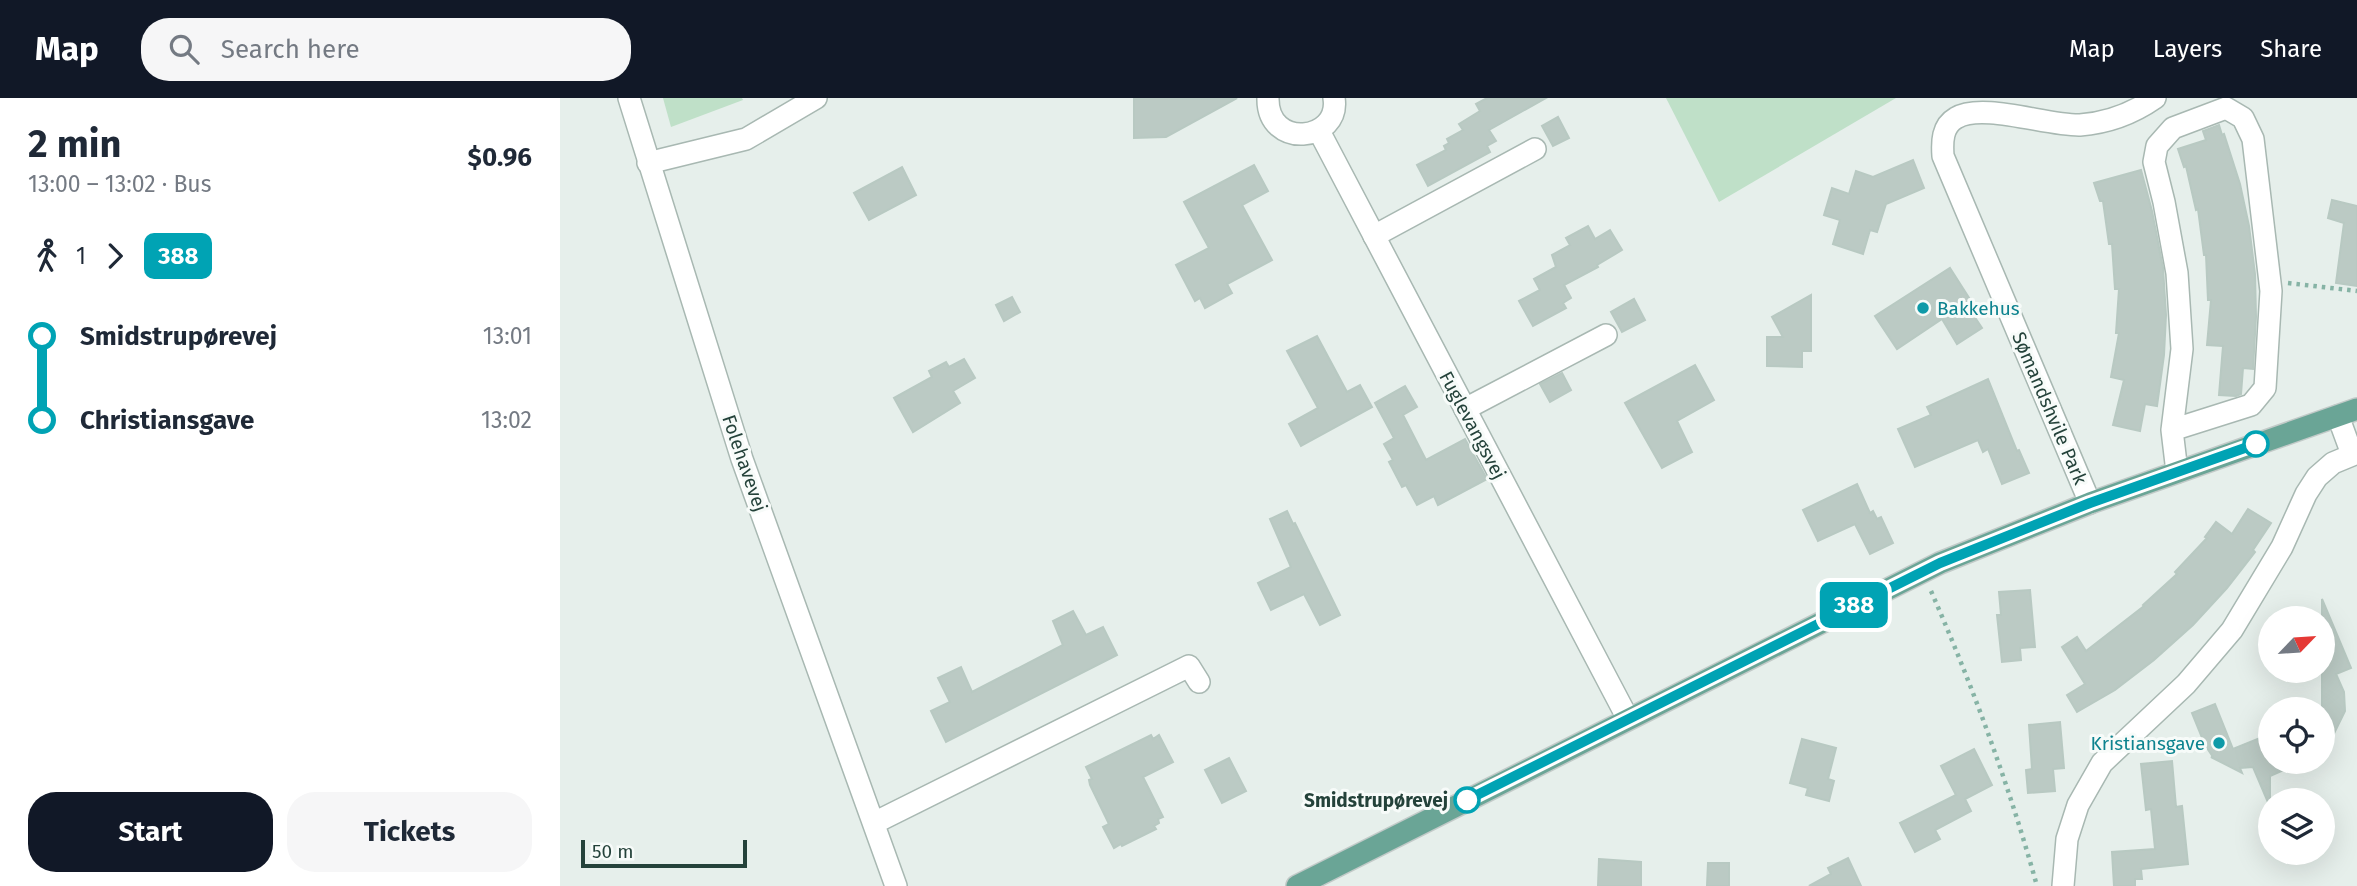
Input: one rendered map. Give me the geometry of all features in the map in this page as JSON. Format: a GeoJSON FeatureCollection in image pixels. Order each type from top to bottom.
{"type":"FeatureCollection","features":[{"type":"Feature","properties":{"kind":"main road"},"geometry":{"type":"LineString","coordinates":[[1297,886],[1923,571],[2090,503],[2347,412]]}},
{"type":"Feature","properties":{"kind":"street","name":"Folehavevej"},"geometry":{"type":"LineString","coordinates":[[629,98],[742,460],[896,886]]}},
{"type":"Feature","properties":{"kind":"street"},"geometry":{"type":"LineString","coordinates":[[648,163],[746,139],[816,98]]}},
{"type":"Feature","properties":{"kind":"street"},"geometry":{"type":"LineString","coordinates":[[1268,98],[1270,115],[1279,127],[1292,134],[1305,135],[1318,131],[1331,118],[1334,98]]}},
{"type":"Feature","properties":{"kind":"street","name":"Sømandshvile Park"},"geometry":{"type":"LineString","coordinates":[[2090,503],[1943,156],[1942,140],[1946,128],[1956,118],[1976,112],[2077,125],[2111,121],[2143,107],[2155,98]]}},
{"type":"Feature","properties":{"kind":"street"},"geometry":{"type":"LineString","coordinates":[[2172,430],[2251,405],[2265,388],[2270,281],[2253,139],[2243,118],[2227,108],[2173,128],[2157,146],[2154,162],[2177,273],[2182,349],[2172,430],[2177,472]]}},
{"type":"Feature","properties":{"kind":"street","name":"Fuglevangsvej"},"geometry":{"type":"LineString","coordinates":[[1318,131],[1628,719]]}},
{"type":"Feature","properties":{"kind":"street"},"geometry":{"type":"LineString","coordinates":[[1374,236],[1535,149]]}},
{"type":"Feature","properties":{"kind":"street"},"geometry":{"type":"LineString","coordinates":[[1465,409],[1606,335]]}},
{"type":"Feature","properties":{"kind":"street"},"geometry":{"type":"LineString","coordinates":[[2063,886],[2067,839],[2078,805],[2102,763],[2186,684],[2232,629],[2282,547],[2306,494],[2317,477],[2333,463],[2355,454],[2347,412]]}},
{"type":"Feature","properties":{"kind":"street"},"geometry":{"type":"LineString","coordinates":[[874,823],[1189,666],[1199,682]]}},
{"type":"Feature","properties":{"kind":"path"},"geometry":{"type":"LineString","coordinates":[[2270,281],[2357,291]]}},
{"type":"Feature","properties":{"kind":"path"},"geometry":{"type":"LineString","coordinates":[[1923,571],[2005,779],[2037,886]]}},
{"type":"Feature","properties":{"kind":"green space"},"geometry":{"type":"Polygon","coordinates":[[[663,98],[742,98],[743,100],[671,127],[663,98]]]}},
{"type":"Feature","properties":{"kind":"green space"},"geometry":{"type":"Polygon","coordinates":[[[1666,98],[1896,98],[1719,202],[1666,98]]]}},
{"type":"Feature","properties":{"kind":"building"},"geometry":{"type":"Polygon","coordinates":[[[1237,98],[1166,137],[1134,138],[1134,99],[1237,98]]]}},
{"type":"Feature","properties":{"kind":"building"},"geometry":{"type":"Polygon","coordinates":[[[1487,98],[1546,98],[1489,130],[1496,141],[1487,146],[1490,152],[1428,186],[1417,165],[1446,150],[1444,146],[1449,143],[1447,139],[1463,130],[1459,124],[1480,111],[1476,104],[1487,98]]]}},
{"type":"Feature","properties":{"kind":"building"},"geometry":{"type":"Polygon","coordinates":[[[1558,117],[1569,138],[1553,146],[1542,126],[1558,117]]]}},
{"type":"Feature","properties":{"kind":"building"},"geometry":{"type":"Polygon","coordinates":[[[2219,125],[2240,184],[2255,274],[2253,369],[2243,368],[2241,394],[2236,396],[2219,395],[2223,346],[2207,345],[2211,300],[2208,300],[2206,255],[2198,209],[2196,210],[2186,166],[2184,167],[2178,149],[2206,140],[2203,131],[2219,125]]]}},
{"type":"Feature","properties":{"kind":"building"},"geometry":{"type":"Polygon","coordinates":[[[1913,160],[1924,188],[1886,204],[1877,232],[1870,230],[1863,254],[1833,244],[1840,220],[1824,215],[1832,188],[1849,194],[1856,171],[1873,177],[1913,160]]]}},
{"type":"Feature","properties":{"kind":"building"},"geometry":{"type":"Polygon","coordinates":[[[1254,165],[1268,191],[1242,205],[1272,260],[1227,284],[1232,293],[1205,308],[1200,298],[1195,301],[1176,265],[1209,248],[1184,202],[1254,165]]]}},
{"type":"Feature","properties":{"kind":"building"},"geometry":{"type":"Polygon","coordinates":[[[902,167],[916,195],[869,220],[854,193],[902,167]]]}},
{"type":"Feature","properties":{"kind":"building"},"geometry":{"type":"Polygon","coordinates":[[[2141,170],[2163,268],[2166,315],[2157,406],[2145,404],[2140,431],[2113,425],[2124,380],[2111,377],[2119,333],[2116,333],[2119,289],[2115,289],[2112,244],[2109,244],[2103,201],[2100,201],[2094,183],[2141,170]]]}},
{"type":"Feature","properties":{"kind":"building"},"geometry":{"type":"Polygon","coordinates":[[[2332,200],[2357,206],[2357,286],[2336,283],[2344,223],[2328,218],[2332,200]]]}},
{"type":"Feature","properties":{"kind":"building"},"geometry":{"type":"Polygon","coordinates":[[[1588,226],[1595,239],[1610,230],[1622,250],[1597,265],[1598,267],[1564,285],[1571,298],[1563,303],[1566,308],[1533,326],[1519,301],[1540,290],[1534,279],[1556,267],[1552,255],[1570,245],[1566,238],[1588,226]]]}},
{"type":"Feature","properties":{"kind":"building","name":"Bakkehus"},"geometry":{"type":"Polygon","coordinates":[[[1950,268],[1971,301],[1966,304],[1982,328],[1957,344],[1942,319],[1897,349],[1875,316],[1950,268]]]}},
{"type":"Feature","properties":{"kind":"building"},"geometry":{"type":"Polygon","coordinates":[[[1811,295],[1811,351],[1802,351],[1802,367],[1767,366],[1767,337],[1783,337],[1772,317],[1811,295]]]}},
{"type":"Feature","properties":{"kind":"building"},"geometry":{"type":"Polygon","coordinates":[[[1012,297],[1020,312],[1004,321],[996,305],[1012,297]]]}},
{"type":"Feature","properties":{"kind":"building"},"geometry":{"type":"Polygon","coordinates":[[[1634,299],[1645,320],[1622,332],[1611,312],[1634,299]]]}},
{"type":"Feature","properties":{"kind":"building"},"geometry":{"type":"Polygon","coordinates":[[[1317,336],[1347,392],[1360,385],[1372,407],[1301,446],[1289,424],[1318,408],[1287,351],[1317,336]]]}},
{"type":"Feature","properties":{"kind":"building"},"geometry":{"type":"Polygon","coordinates":[[[964,359],[975,378],[953,391],[960,403],[913,432],[894,398],[932,377],[929,371],[946,362],[949,367],[964,359]]]}},
{"type":"Feature","properties":{"kind":"building"},"geometry":{"type":"Polygon","coordinates":[[[1695,365],[1714,400],[1677,421],[1692,452],[1662,468],[1625,403],[1695,365]]]}},
{"type":"Feature","properties":{"kind":"building"},"geometry":{"type":"Polygon","coordinates":[[[1562,373],[1571,390],[1550,402],[1540,384],[1562,373]]]}},
{"type":"Feature","properties":{"kind":"building"},"geometry":{"type":"Polygon","coordinates":[[[1988,379],[2017,451],[2019,450],[2029,473],[2002,484],[1988,449],[1983,452],[1978,440],[1915,467],[1898,429],[1931,415],[1927,407],[1988,379]]]}},
{"type":"Feature","properties":{"kind":"building"},"geometry":{"type":"Polygon","coordinates":[[[1405,386],[1417,407],[1403,415],[1426,460],[1465,439],[1487,479],[1438,505],[1434,496],[1417,505],[1406,485],[1402,487],[1389,462],[1393,460],[1384,444],[1394,438],[1375,403],[1405,386]]]}},
{"type":"Feature","properties":{"kind":"building"},"geometry":{"type":"Polygon","coordinates":[[[1857,484],[1870,513],[1873,511],[1877,519],[1881,517],[1893,543],[1870,554],[1855,524],[1818,541],[1803,510],[1857,484]]]}},
{"type":"Feature","properties":{"kind":"building"},"geometry":{"type":"Polygon","coordinates":[[[2248,509],[2271,523],[2253,550],[2255,552],[2227,588],[2193,625],[2154,660],[2115,690],[2077,712],[2067,695],[2085,684],[2062,647],[2077,637],[2086,651],[2144,606],[2177,574],[2175,572],[2207,538],[2205,537],[2216,522],[2232,534],[2248,509]]]}},
{"type":"Feature","properties":{"kind":"building"},"geometry":{"type":"Polygon","coordinates":[[[1287,511],[1340,615],[1320,625],[1304,594],[1271,610],[1258,583],[1291,567],[1270,519],[1287,511]]]}},
{"type":"Feature","properties":{"kind":"building"},"geometry":{"type":"Polygon","coordinates":[[[2030,590],[2035,647],[2020,648],[2021,660],[2002,662],[1997,615],[2001,615],[1999,592],[2030,590]]]}},
{"type":"Feature","properties":{"kind":"building"},"geometry":{"type":"Polygon","coordinates":[[[1073,611],[1086,635],[1103,627],[1117,655],[946,742],[931,711],[950,702],[938,678],[961,667],[972,692],[1063,645],[1053,621],[1073,611]]]}},
{"type":"Feature","properties":{"kind":"building"},"geometry":{"type":"Polygon","coordinates":[[[2335,630],[2351,668],[2336,674],[2344,692],[2345,711],[2335,731],[2335,697],[2322,697],[2322,683],[2335,683],[2335,630]]]}},
{"type":"Feature","properties":{"kind":"building","name":"Kristiansgave"},"geometry":{"type":"Polygon","coordinates":[[[2215,704],[2233,749],[2258,739],[2258,774],[2275,774],[2270,776],[2270,788],[2262,788],[2253,767],[2240,768],[2242,773],[2211,757],[2192,713],[2215,704]]]}},
{"type":"Feature","properties":{"kind":"building"},"geometry":{"type":"Polygon","coordinates":[[[2060,722],[2064,768],[2053,769],[2055,791],[2028,793],[2026,770],[2032,769],[2029,725],[2060,722]]]}},
{"type":"Feature","properties":{"kind":"building"},"geometry":{"type":"Polygon","coordinates":[[[1151,735],[1153,739],[1159,735],[1173,762],[1143,777],[1163,817],[1158,819],[1159,823],[1154,826],[1156,829],[1114,848],[1103,827],[1109,824],[1090,785],[1089,780],[1092,779],[1086,767],[1151,735]]]}},
{"type":"Feature","properties":{"kind":"building"},"geometry":{"type":"Polygon","coordinates":[[[1802,739],[1836,748],[1828,779],[1834,781],[1829,801],[1806,795],[1808,788],[1790,783],[1802,739]]]}},
{"type":"Feature","properties":{"kind":"building"},"geometry":{"type":"Polygon","coordinates":[[[1974,749],[1992,785],[1965,799],[1971,811],[1935,830],[1940,839],[1915,852],[1900,823],[1956,795],[1941,766],[1974,749]]]}},
{"type":"Feature","properties":{"kind":"building"},"geometry":{"type":"Polygon","coordinates":[[[1229,758],[1246,791],[1222,803],[1205,770],[1229,758]]]}},
{"type":"Feature","properties":{"kind":"building"},"geometry":{"type":"Polygon","coordinates":[[[2172,761],[2176,807],[2182,806],[2188,864],[2141,869],[2142,879],[2135,879],[2135,886],[2114,886],[2112,852],[2155,849],[2151,809],[2146,810],[2141,764],[2172,761]]]}},
{"type":"Feature","properties":{"kind":"building"},"geometry":{"type":"Polygon","coordinates":[[[1848,858],[1861,886],[1809,886],[1831,874],[1828,868],[1848,858]]]}},
{"type":"Feature","properties":{"kind":"building"},"geometry":{"type":"Polygon","coordinates":[[[1599,859],[1641,862],[1641,886],[1598,886],[1599,859]]]}},
{"type":"Feature","properties":{"kind":"building"},"geometry":{"type":"Polygon","coordinates":[[[1708,863],[1729,863],[1729,886],[1707,886],[1708,863]]]}},
{"type":"Feature","properties":{"kind":"bus line","name":"388"},"geometry":{"type":"LineString","coordinates":[[1467,800],[1940,563],[2090,503],[2256,444]]}},
{"type":"Feature","properties":{"kind":"place","name":"Bakkehus"},"geometry":{"type":"Point","coordinates":[1923,308]}},
{"type":"Feature","properties":{"kind":"place","name":"Kristiansgave"},"geometry":{"type":"Point","coordinates":[2219,743]}},
{"type":"Feature","properties":{"kind":"place","name":"Smidstrupørevej"},"geometry":{"type":"Point","coordinates":[1467,800]}}]}
